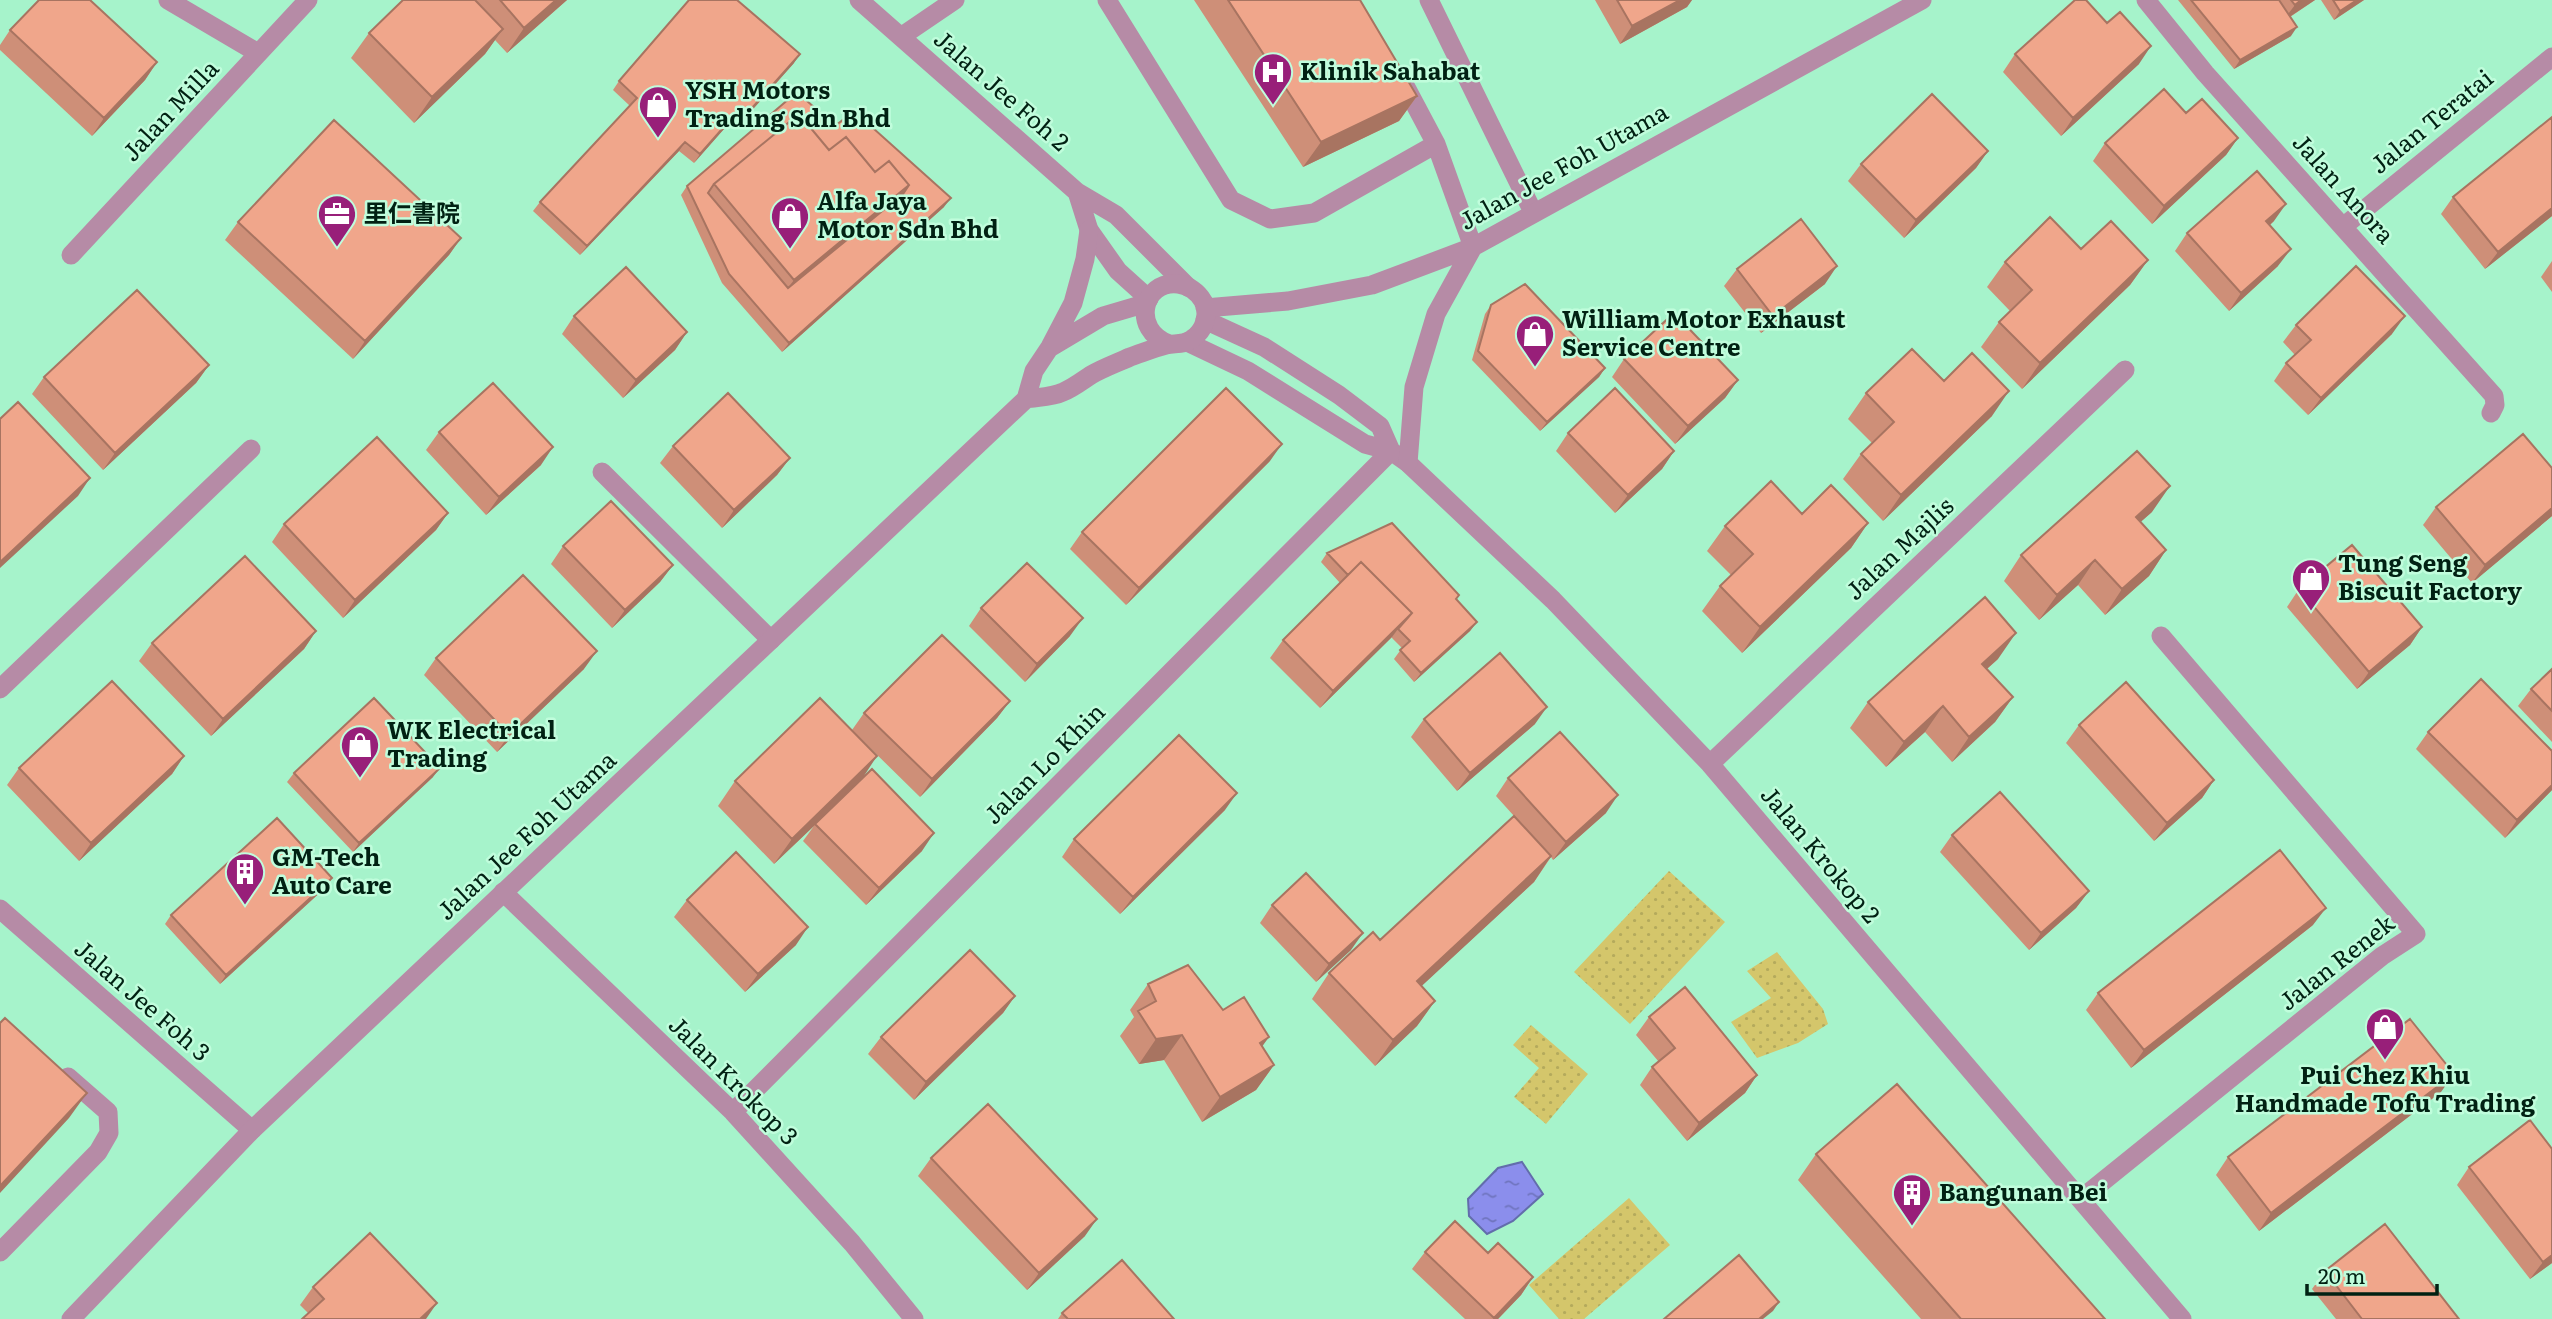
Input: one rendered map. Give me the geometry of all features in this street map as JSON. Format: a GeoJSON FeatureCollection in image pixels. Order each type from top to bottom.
{"type":"FeatureCollection","features":[{"type":"Feature","properties":{"kind":"street"},"geometry":{"type":"LineString","coordinates":[[168,0],[258,53]]}},
{"type":"Feature","properties":{"kind":"street","name":"Jalan Milla"},"geometry":{"type":"LineString","coordinates":[[71,255],[308,0]]}},
{"type":"Feature","properties":{"kind":"street","name":"Jalan Jee Foh 2"},"geometry":{"type":"LineString","coordinates":[[859,0],[1077,192],[1116,215],[1188,287]]}},
{"type":"Feature","properties":{"kind":"street"},"geometry":{"type":"LineString","coordinates":[[902,36],[954,0]]}},
{"type":"Feature","properties":{"kind":"street"},"geometry":{"type":"LineString","coordinates":[[1107,0],[1231,200],[1270,219],[1314,213],[1436,144]]}},
{"type":"Feature","properties":{"kind":"street"},"geometry":{"type":"LineString","coordinates":[[1429,0],[1533,212]]}},
{"type":"Feature","properties":{"kind":"street","name":"Jalan Jee Foh Utama"},"geometry":{"type":"LineString","coordinates":[[1205,314],[1372,285],[1473,247],[1922,0]]}},
{"type":"Feature","properties":{"kind":"street","name":"Jalan Anora"},"geometry":{"type":"LineString","coordinates":[[2146,0],[2204,73],[2494,396],[2496,405],[2491,413]]}},
{"type":"Feature","properties":{"kind":"street","name":"Jalan Teratai"},"geometry":{"type":"LineString","coordinates":[[2344,226],[2552,57]]}},
{"type":"Feature","properties":{"kind":"street"},"geometry":{"type":"LineString","coordinates":[[1391,60],[1436,144],[1473,247],[1436,314],[1414,387],[1408,463]]}},
{"type":"Feature","properties":{"kind":"street"},"geometry":{"type":"LineString","coordinates":[[1077,192],[1089,229],[1118,271],[1148,301]]}},
{"type":"Feature","properties":{"kind":"street"},"geometry":{"type":"LineString","coordinates":[[1089,229],[1085,259],[1073,303],[1034,371],[1026,399],[1062,393],[1094,373],[1178,343],[1199,333],[1205,314],[1202,299],[1188,287],[1171,284],[1162,286],[1148,301],[1145,320],[1148,328],[1161,341],[1178,343],[1248,371],[1365,444],[1391,451]]}},
{"type":"Feature","properties":{"kind":"street"},"geometry":{"type":"LineString","coordinates":[[1050,347],[1102,316],[1148,301]]}},
{"type":"Feature","properties":{"kind":"street"},"geometry":{"type":"LineString","coordinates":[[1205,314],[1264,347],[1339,395],[1380,426],[1391,451]]}},
{"type":"Feature","properties":{"kind":"street","name":"Jalan Majlis"},"geometry":{"type":"LineString","coordinates":[[1710,764],[2125,370]]}},
{"type":"Feature","properties":{"kind":"street","name":"Jalan Jee Foh Utama"},"geometry":{"type":"LineString","coordinates":[[71,1319],[252,1130],[1026,399]]}},
{"type":"Feature","properties":{"kind":"street"},"geometry":{"type":"LineString","coordinates":[[0,689],[251,449]]}},
{"type":"Feature","properties":{"kind":"street","name":"Jalan Krokop 2"},"geometry":{"type":"LineString","coordinates":[[1391,451],[1408,463],[1553,600],[1710,764],[2182,1319]]}},
{"type":"Feature","properties":{"kind":"street","name":"Jalan Lo Khin"},"geometry":{"type":"LineString","coordinates":[[733,1112],[1391,451]]}},
{"type":"Feature","properties":{"kind":"street"},"geometry":{"type":"LineString","coordinates":[[602,472],[771,640]]}},
{"type":"Feature","properties":{"kind":"street","name":"Jalan Renek"},"geometry":{"type":"LineString","coordinates":[[2081,1199],[2372,965],[2416,934],[2161,636]]}},
{"type":"Feature","properties":{"kind":"street","name":"Jalan Krokop 3"},"geometry":{"type":"LineString","coordinates":[[503,892],[733,1112],[852,1243],[914,1319]]}},
{"type":"Feature","properties":{"kind":"street","name":"Jalan Jee Foh 3"},"geometry":{"type":"LineString","coordinates":[[0,909],[252,1130]]}},
{"type":"Feature","properties":{"kind":"street"},"geometry":{"type":"LineString","coordinates":[[0,1252],[99,1152],[109,1133],[108,1112],[59,1068]]}},
{"type":"Feature","properties":{"kind":"shaded area"},"geometry":{"type":"Polygon","coordinates":[[[1669,871],[1725,922],[1630,1024],[1574,972],[1669,871]]]}},
{"type":"Feature","properties":{"kind":"shaded area"},"geometry":{"type":"Polygon","coordinates":[[[1777,952],[1823,1009],[1828,1024],[1798,1043],[1757,1058],[1731,1022],[1771,998],[1747,971],[1777,952]]]}},
{"type":"Feature","properties":{"kind":"shaded area"},"geometry":{"type":"Polygon","coordinates":[[[1531,1025],[1588,1074],[1546,1124],[1514,1097],[1539,1068],[1513,1045],[1531,1025]]]}},
{"type":"Feature","properties":{"kind":"shaded area"},"geometry":{"type":"Polygon","coordinates":[[[1629,1198],[1670,1245],[1584,1319],[1559,1319],[1529,1285],[1629,1198]]]}},
{"type":"Feature","properties":{"kind":"water"},"geometry":{"type":"Polygon","coordinates":[[[1522,1162],[1543,1194],[1513,1221],[1487,1234],[1469,1216],[1468,1199],[1498,1168],[1522,1162]]]}},
{"type":"Feature","properties":{"kind":"building"},"geometry":{"type":"Polygon","coordinates":[[[39,0],[90,0],[157,62],[104,118],[10,30],[39,0]]]}},
{"type":"Feature","properties":{"kind":"building"},"geometry":{"type":"Polygon","coordinates":[[[403,0],[475,0],[503,29],[432,97],[369,33],[403,0]]]}},
{"type":"Feature","properties":{"kind":"building"},"geometry":{"type":"Polygon","coordinates":[[[500,0],[556,0],[524,28],[500,0]]]}},
{"type":"Feature","properties":{"kind":"building","name":"YSH Motors Trading Sdn Bhd"},"geometry":{"type":"Polygon","coordinates":[[[689,0],[737,0],[800,54],[743,118],[737,112],[700,154],[685,142],[587,246],[540,202],[637,98],[619,81],[689,0]]]}},
{"type":"Feature","properties":{"kind":"building"},"geometry":{"type":"Polygon","coordinates":[[[1228,0],[1360,0],[1417,96],[1321,142],[1228,0]]]}},
{"type":"Feature","properties":{"kind":"building"},"geometry":{"type":"Polygon","coordinates":[[[1617,0],[1680,0],[1632,26],[1617,0]]]}},
{"type":"Feature","properties":{"kind":"building"},"geometry":{"type":"Polygon","coordinates":[[[2075,0],[2086,0],[2107,23],[2120,12],[2151,46],[2073,118],[2015,54],[2075,0]]]}},
{"type":"Feature","properties":{"kind":"building"},"geometry":{"type":"Polygon","coordinates":[[[2191,0],[2279,0],[2297,27],[2240,60],[2191,0]]]}},
{"type":"Feature","properties":{"kind":"building"},"geometry":{"type":"Polygon","coordinates":[[[2333,0],[2357,0],[2340,11],[2333,0]]]}},
{"type":"Feature","properties":{"kind":"building"},"geometry":{"type":"Polygon","coordinates":[[[2164,89],[2186,113],[2202,99],[2238,138],[2164,206],[2105,143],[2164,89]]]}},
{"type":"Feature","properties":{"kind":"building"},"geometry":{"type":"Polygon","coordinates":[[[797,92],[835,126],[854,111],[951,198],[789,343],[729,274],[687,186],[797,92]],[[799,114],[714,184],[708,193],[788,288],[903,194],[909,185],[889,161],[875,172],[846,137],[829,150],[799,114]]]}},
{"type":"Feature","properties":{"kind":"building"},"geometry":{"type":"Polygon","coordinates":[[[1932,94],[1988,151],[1916,220],[1861,164],[1932,94]]]}},
{"type":"Feature","properties":{"kind":"building","name":"Alfa Jaya Motor Sdn Bhd"},"geometry":{"type":"Polygon","coordinates":[[[799,114],[829,150],[846,137],[875,172],[889,161],[909,185],[794,280],[714,184],[799,114]]]}},
{"type":"Feature","properties":{"kind":"building"},"geometry":{"type":"Polygon","coordinates":[[[2552,117],[2552,208],[2498,252],[2453,197],[2552,117]]]}},
{"type":"Feature","properties":{"kind":"building","name":"里仁書院"},"geometry":{"type":"Polygon","coordinates":[[[334,120],[461,238],[365,341],[238,222],[334,120]]]}},
{"type":"Feature","properties":{"kind":"building"},"geometry":{"type":"Polygon","coordinates":[[[2257,171],[2286,204],[2266,221],[2291,249],[2241,293],[2187,233],[2257,171]]]}},
{"type":"Feature","properties":{"kind":"building"},"geometry":{"type":"Polygon","coordinates":[[[2050,217],[2081,249],[2111,221],[2148,260],[2040,363],[1999,322],[2032,290],[2005,262],[2050,217]]]}},
{"type":"Feature","properties":{"kind":"building"},"geometry":{"type":"Polygon","coordinates":[[[1801,219],[1837,266],[1773,316],[1737,269],[1801,219]]]}},
{"type":"Feature","properties":{"kind":"building"},"geometry":{"type":"Polygon","coordinates":[[[2356,266],[2405,316],[2321,398],[2286,363],[2311,340],[2296,325],[2356,266]]]}},
{"type":"Feature","properties":{"kind":"building"},"geometry":{"type":"Polygon","coordinates":[[[626,267],[687,332],[636,380],[574,316],[626,267]]]}},
{"type":"Feature","properties":{"kind":"building","name":"William Motor Exhaust Service Centre"},"geometry":{"type":"Polygon","coordinates":[[[1525,284],[1605,368],[1547,422],[1478,351],[1491,305],[1525,284]]]}},
{"type":"Feature","properties":{"kind":"building"},"geometry":{"type":"Polygon","coordinates":[[[137,290],[209,365],[115,453],[44,377],[137,290]]]}},
{"type":"Feature","properties":{"kind":"building"},"geometry":{"type":"Polygon","coordinates":[[[1674,313],[1738,380],[1688,426],[1624,359],[1674,313]]]}},
{"type":"Feature","properties":{"kind":"building"},"geometry":{"type":"Polygon","coordinates":[[[1912,349],[1944,381],[1972,353],[2009,391],[1901,495],[1861,454],[1894,422],[1866,393],[1912,349]]]}},
{"type":"Feature","properties":{"kind":"building"},"geometry":{"type":"Polygon","coordinates":[[[493,383],[553,447],[499,497],[439,432],[493,383]]]}},
{"type":"Feature","properties":{"kind":"building"},"geometry":{"type":"Polygon","coordinates":[[[1226,388],[1282,444],[1139,588],[1082,532],[1226,388]]]}},
{"type":"Feature","properties":{"kind":"building"},"geometry":{"type":"Polygon","coordinates":[[[1615,388],[1674,451],[1628,495],[1568,433],[1615,388]]]}},
{"type":"Feature","properties":{"kind":"building"},"geometry":{"type":"Polygon","coordinates":[[[728,393],[790,458],[734,510],[673,446],[728,393]]]}},
{"type":"Feature","properties":{"kind":"building"},"geometry":{"type":"Polygon","coordinates":[[[18,402],[90,478],[0,562],[0,419],[18,402]]]}},
{"type":"Feature","properties":{"kind":"building"},"geometry":{"type":"Polygon","coordinates":[[[2523,434],[2552,468],[2552,508],[2485,565],[2436,507],[2523,434]]]}},
{"type":"Feature","properties":{"kind":"building"},"geometry":{"type":"Polygon","coordinates":[[[377,437],[448,513],[355,600],[284,524],[377,437]]]}},
{"type":"Feature","properties":{"kind":"building"},"geometry":{"type":"Polygon","coordinates":[[[2137,451],[2170,486],[2136,517],[2166,550],[2122,589],[2095,560],[2057,595],[2021,555],[2137,451]]]}},
{"type":"Feature","properties":{"kind":"building"},"geometry":{"type":"Polygon","coordinates":[[[1771,481],[1802,514],[1831,485],[1868,523],[1760,627],[1720,586],[1753,554],[1725,526],[1771,481]]]}},
{"type":"Feature","properties":{"kind":"building"},"geometry":{"type":"Polygon","coordinates":[[[611,501],[673,565],[625,610],[563,546],[611,501]]]}},
{"type":"Feature","properties":{"kind":"building"},"geometry":{"type":"Polygon","coordinates":[[[1392,523],[1459,595],[1456,599],[1477,622],[1421,673],[1400,650],[1410,641],[1398,629],[1412,613],[1361,562],[1348,575],[1327,553],[1392,523]]]}},
{"type":"Feature","properties":{"kind":"building"},"geometry":{"type":"Polygon","coordinates":[[[2352,545],[2422,627],[2369,672],[2299,589],[2352,545]]]}},
{"type":"Feature","properties":{"kind":"building"},"geometry":{"type":"Polygon","coordinates":[[[245,556],[316,631],[223,719],[152,643],[245,556]]]}},
{"type":"Feature","properties":{"kind":"building"},"geometry":{"type":"Polygon","coordinates":[[[1361,562],[1412,613],[1333,691],[1283,640],[1361,562]]]}},
{"type":"Feature","properties":{"kind":"building"},"geometry":{"type":"Polygon","coordinates":[[[1027,563],[1083,618],[1037,664],[981,608],[1027,563]]]}},
{"type":"Feature","properties":{"kind":"building"},"geometry":{"type":"Polygon","coordinates":[[[523,575],[597,651],[509,735],[436,658],[523,575]]]}},
{"type":"Feature","properties":{"kind":"building"},"geometry":{"type":"Polygon","coordinates":[[[1985,597],[2016,633],[1982,664],[2013,697],[1969,737],[1943,706],[1904,742],[1868,702],[1985,597]]]}},
{"type":"Feature","properties":{"kind":"building"},"geometry":{"type":"Polygon","coordinates":[[[942,635],[1010,701],[932,779],[864,713],[942,635]]]}},
{"type":"Feature","properties":{"kind":"building"},"geometry":{"type":"Polygon","coordinates":[[[1500,653],[1547,707],[1470,773],[1424,719],[1500,653]]]}},
{"type":"Feature","properties":{"kind":"building"},"geometry":{"type":"Polygon","coordinates":[[[2552,669],[2552,711],[2531,689],[2552,669]]]}},
{"type":"Feature","properties":{"kind":"building"},"geometry":{"type":"Polygon","coordinates":[[[2481,679],[2552,751],[2552,785],[2517,820],[2428,732],[2481,679]]]}},
{"type":"Feature","properties":{"kind":"building"},"geometry":{"type":"Polygon","coordinates":[[[112,681],[184,756],[91,843],[19,768],[112,681]]]}},
{"type":"Feature","properties":{"kind":"building"},"geometry":{"type":"Polygon","coordinates":[[[2126,682],[2214,780],[2167,823],[2079,725],[2126,682]]]}},
{"type":"Feature","properties":{"kind":"building","name":"WK Electrical Trading"},"geometry":{"type":"Polygon","coordinates":[[[374,698],[440,768],[359,843],[294,773],[374,698]]]}},
{"type":"Feature","properties":{"kind":"building"},"geometry":{"type":"Polygon","coordinates":[[[820,698],[877,756],[792,839],[735,781],[820,698]]]}},
{"type":"Feature","properties":{"kind":"building"},"geometry":{"type":"Polygon","coordinates":[[[1560,732],[1618,795],[1566,842],[1508,778],[1560,732]]]}},
{"type":"Feature","properties":{"kind":"building"},"geometry":{"type":"Polygon","coordinates":[[[1179,735],[1237,793],[1133,897],[1074,839],[1179,735]]]}},
{"type":"Feature","properties":{"kind":"building"},"geometry":{"type":"Polygon","coordinates":[[[872,769],[934,833],[879,888],[815,824],[872,769]]]}},
{"type":"Feature","properties":{"kind":"building"},"geometry":{"type":"Polygon","coordinates":[[[2000,792],[2089,891],[2041,933],[1952,835],[2000,792]]]}},
{"type":"Feature","properties":{"kind":"building"},"geometry":{"type":"Polygon","coordinates":[[[1514,816],[1551,856],[1417,981],[1435,1001],[1393,1040],[1329,973],[1373,932],[1380,940],[1514,816]]]}},
{"type":"Feature","properties":{"kind":"building","name":"GM-Tech Auto Care"},"geometry":{"type":"Polygon","coordinates":[[[277,818],[332,878],[226,975],[171,915],[277,818]]]}},
{"type":"Feature","properties":{"kind":"building"},"geometry":{"type":"Polygon","coordinates":[[[2280,850],[2326,908],[2144,1050],[2098,993],[2280,850]]]}},
{"type":"Feature","properties":{"kind":"building"},"geometry":{"type":"Polygon","coordinates":[[[736,852],[808,927],[758,974],[687,900],[736,852]]]}},
{"type":"Feature","properties":{"kind":"building"},"geometry":{"type":"Polygon","coordinates":[[[1306,873],[1363,933],[1329,964],[1272,905],[1306,873]]]}},
{"type":"Feature","properties":{"kind":"building"},"geometry":{"type":"Polygon","coordinates":[[[970,950],[1015,996],[926,1082],[881,1037],[970,950]]]}},
{"type":"Feature","properties":{"kind":"building"},"geometry":{"type":"Polygon","coordinates":[[[1188,965],[1223,1010],[1244,997],[1269,1037],[1260,1043],[1274,1065],[1220,1097],[1182,1035],[1156,1039],[1138,1011],[1156,1001],[1148,984],[1188,965]]]}},
{"type":"Feature","properties":{"kind":"building"},"geometry":{"type":"Polygon","coordinates":[[[1685,987],[1757,1075],[1699,1123],[1652,1067],[1675,1048],[1649,1017],[1685,987]]]}},
{"type":"Feature","properties":{"kind":"building"},"geometry":{"type":"Polygon","coordinates":[[[5,1018],[87,1093],[0,1186],[0,1023],[5,1018]]]}},
{"type":"Feature","properties":{"kind":"building"},"geometry":{"type":"Polygon","coordinates":[[[2410,1019],[2454,1074],[2271,1213],[2228,1157],[2410,1019]]]}},
{"type":"Feature","properties":{"kind":"building","name":"Bangunan Bei"},"geometry":{"type":"Polygon","coordinates":[[[1897,1084],[2105,1319],[1961,1319],[1816,1154],[1897,1084]]]}},
{"type":"Feature","properties":{"kind":"building"},"geometry":{"type":"Polygon","coordinates":[[[988,1104],[1097,1219],[1039,1273],[931,1158],[988,1104]]]}},
{"type":"Feature","properties":{"kind":"building"},"geometry":{"type":"Polygon","coordinates":[[[2530,1120],[2552,1149],[2552,1255],[2543,1262],[2469,1167],[2530,1120]]]}},
{"type":"Feature","properties":{"kind":"building"},"geometry":{"type":"Polygon","coordinates":[[[1455,1221],[1488,1253],[1498,1243],[1533,1277],[1494,1318],[1425,1252],[1455,1221]]]}},
{"type":"Feature","properties":{"kind":"building"},"geometry":{"type":"Polygon","coordinates":[[[2385,1224],[2459,1319],[2362,1319],[2325,1271],[2385,1224]]]}},
{"type":"Feature","properties":{"kind":"building"},"geometry":{"type":"Polygon","coordinates":[[[370,1233],[437,1303],[420,1319],[302,1319],[324,1299],[313,1287],[370,1233]]]}},
{"type":"Feature","properties":{"kind":"building"},"geometry":{"type":"Polygon","coordinates":[[[1739,1255],[1779,1302],[1759,1319],[1664,1319],[1739,1255]]]}},
{"type":"Feature","properties":{"kind":"building"},"geometry":{"type":"Polygon","coordinates":[[[1122,1260],[1174,1319],[1068,1319],[1062,1313],[1122,1260]]]}},
{"type":"Feature","properties":{"kind":"place","name":"Klinik Sahabat"},"geometry":{"type":"Point","coordinates":[1273,106]}},
{"type":"Feature","properties":{"kind":"place","name":"YSH Motors Trading Sdn Bhd"},"geometry":{"type":"Point","coordinates":[658,139]}},
{"type":"Feature","properties":{"kind":"place","name":"里仁書院"},"geometry":{"type":"Point","coordinates":[337,248]}},
{"type":"Feature","properties":{"kind":"place","name":"Alfa Jaya Motor Sdn Bhd"},"geometry":{"type":"Point","coordinates":[790,250]}},
{"type":"Feature","properties":{"kind":"place","name":"William Motor Exhaust Service Centre"},"geometry":{"type":"Point","coordinates":[1535,368]}},
{"type":"Feature","properties":{"kind":"place","name":"Tung Seng Biscuit Factory"},"geometry":{"type":"Point","coordinates":[2311,612]}},
{"type":"Feature","properties":{"kind":"place","name":"WK Electrical Trading"},"geometry":{"type":"Point","coordinates":[360,779]}},
{"type":"Feature","properties":{"kind":"place","name":"GM-Tech Auto Care"},"geometry":{"type":"Point","coordinates":[245,906]}},
{"type":"Feature","properties":{"kind":"place","name":"Pui Chez Khiu Handmade Tofu Trading"},"geometry":{"type":"Point","coordinates":[2385,1061]}},
{"type":"Feature","properties":{"kind":"place","name":"Bangunan Bei"},"geometry":{"type":"Point","coordinates":[1912,1227]}}]}
